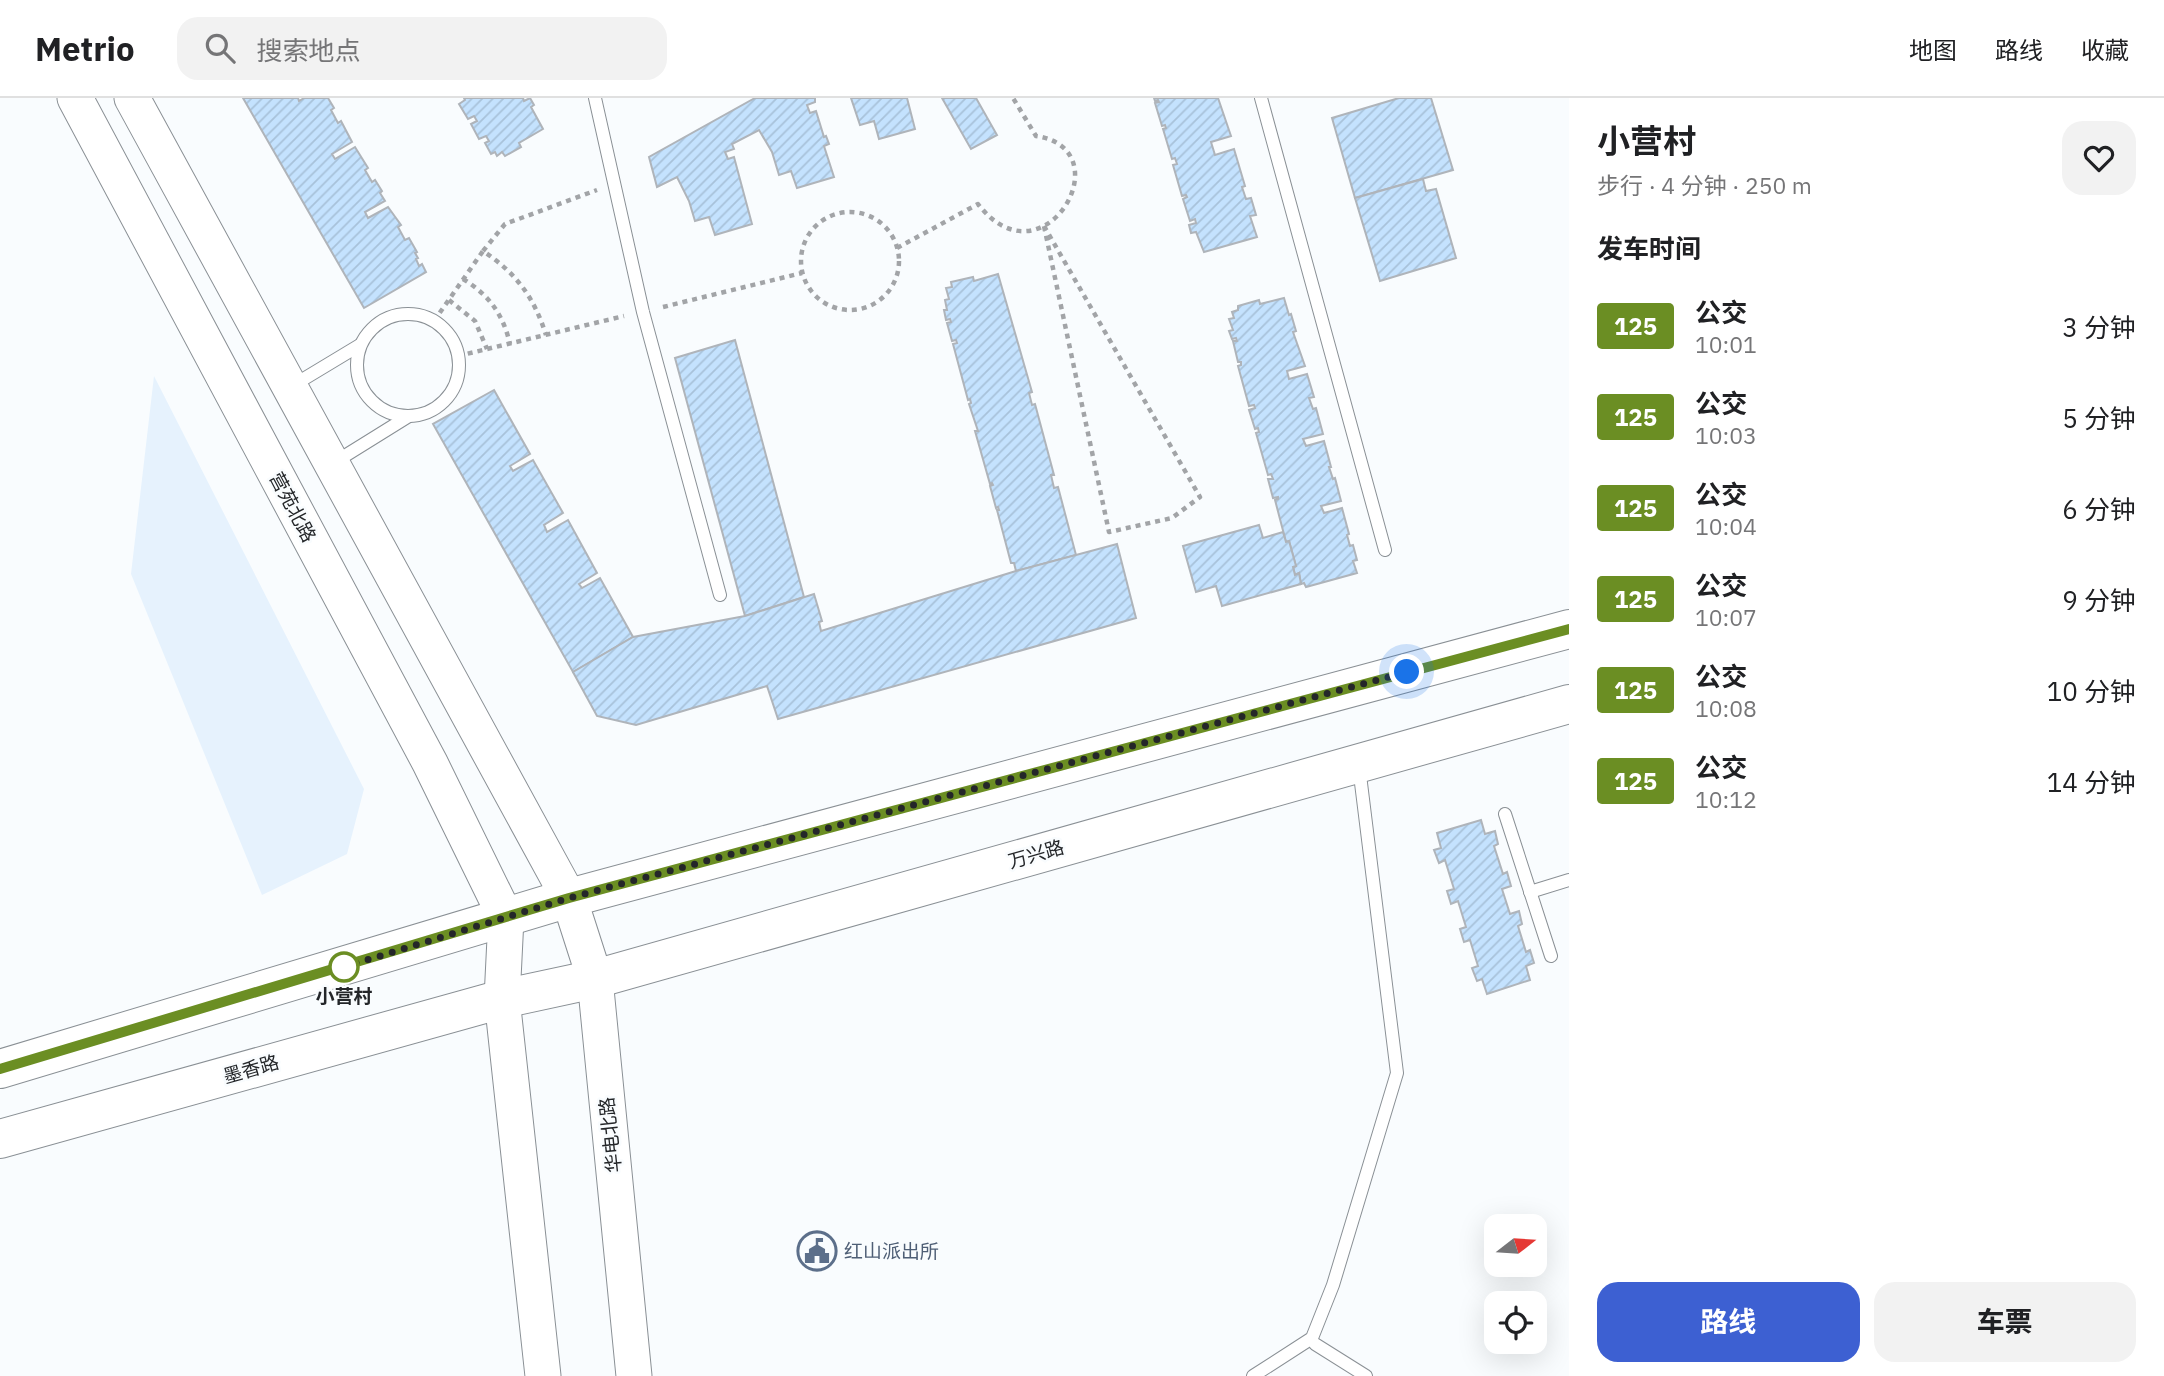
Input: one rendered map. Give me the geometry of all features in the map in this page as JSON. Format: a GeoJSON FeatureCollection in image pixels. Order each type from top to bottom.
{"type":"FeatureCollection","features":[{"type":"Feature","properties":{"kind":"main road","name":"营苑北路"},"geometry":{"type":"LineString","coordinates":[[75,98],[430,763],[506,918]]}},
{"type":"Feature","properties":{"kind":"main road"},"geometry":{"type":"LineString","coordinates":[[132,98],[569,898]]}},
{"type":"Feature","properties":{"kind":"main road"},"geometry":{"type":"LineString","coordinates":[[0,1069],[569,898],[1569,629]]}},
{"type":"Feature","properties":{"kind":"main road","name":"万兴路"},"geometry":{"type":"LineString","coordinates":[[502,999],[595,979],[1569,704]]}},
{"type":"Feature","properties":{"kind":"main road","name":"华电北路"},"geometry":{"type":"LineString","coordinates":[[569,898],[595,979],[634,1376]]}},
{"type":"Feature","properties":{"kind":"main road"},"geometry":{"type":"LineString","coordinates":[[506,918],[502,999],[543,1376]]}},
{"type":"Feature","properties":{"kind":"main road","name":"墨香路"},"geometry":{"type":"LineString","coordinates":[[0,1139],[502,999]]}},
{"type":"Feature","properties":{"kind":"lane"},"geometry":{"type":"LineString","coordinates":[[594,98],[643,312],[720,595]]}},
{"type":"Feature","properties":{"kind":"lane"},"geometry":{"type":"LineString","coordinates":[[1261,98],[1385,550]]}},
{"type":"Feature","properties":{"kind":"lane"},"geometry":{"type":"LineString","coordinates":[[406,313],[421,315],[434,321],[446,330],[454,342],[459,371],[455,385],[447,398],[424,414],[395,415],[381,409],[370,400],[357,373],[360,345],[368,332],[379,322],[392,316],[406,313]]}},
{"type":"Feature","properties":{"kind":"lane"},"geometry":{"type":"LineString","coordinates":[[290,387],[360,345]]}},
{"type":"Feature","properties":{"kind":"lane"},"geometry":{"type":"LineString","coordinates":[[332,464],[409,416]]}},
{"type":"Feature","properties":{"kind":"lane"},"geometry":{"type":"LineString","coordinates":[[1253,1376],[1312,1338],[1333,1285],[1398,1073],[1359,763]]}},
{"type":"Feature","properties":{"kind":"lane"},"geometry":{"type":"LineString","coordinates":[[1505,814],[1551,956]]}},
{"type":"Feature","properties":{"kind":"lane"},"geometry":{"type":"LineString","coordinates":[[1530,892],[1569,880]]}},
{"type":"Feature","properties":{"kind":"lane"},"geometry":{"type":"LineString","coordinates":[[1315,1344],[1366,1376]]}},
{"type":"Feature","properties":{"kind":"path"},"geometry":{"type":"LineString","coordinates":[[897,248],[978,204],[995,222],[1006,228],[1019,230],[1044,226],[1056,219],[1069,201],[1075,180],[1074,166],[1062,147],[1052,140],[1035,136],[1013,98]]}},
{"type":"Feature","properties":{"kind":"path"},"geometry":{"type":"LineString","coordinates":[[434,321],[505,224],[614,184]]}},
{"type":"Feature","properties":{"kind":"path"},"geometry":{"type":"LineString","coordinates":[[858,212],[872,216],[892,235],[897,248],[897,276],[891,289],[881,299],[856,310],[841,310],[822,302],[808,286],[802,273],[803,245],[809,233],[819,222],[831,215],[858,212]]}},
{"type":"Feature","properties":{"kind":"path"},"geometry":{"type":"LineString","coordinates":[[1044,226],[1200,497],[1172,518],[1109,532],[1044,226]]}},
{"type":"Feature","properties":{"kind":"path"},"geometry":{"type":"LineString","coordinates":[[483,251],[503,264],[520,281],[536,307],[546,335]]}},
{"type":"Feature","properties":{"kind":"path"},"geometry":{"type":"LineString","coordinates":[[458,356],[802,273]]}},
{"type":"Feature","properties":{"kind":"path"},"geometry":{"type":"LineString","coordinates":[[463,279],[486,296],[495,307],[502,318],[510,344]]}},
{"type":"Feature","properties":{"kind":"path"},"geometry":{"type":"LineString","coordinates":[[449,300],[475,321],[487,349]]}},
{"type":"Feature","properties":{"kind":"shaded area"},"geometry":{"type":"Polygon","coordinates":[[[154,376],[364,789],[347,854],[262,895],[131,574],[154,376]]]}},
{"type":"Feature","properties":{"kind":"building"},"geometry":{"type":"Polygon","coordinates":[[[243,98],[298,98],[299,101],[304,98],[328,98],[338,123],[341,121],[352,142],[332,154],[335,159],[355,147],[368,168],[365,170],[372,182],[375,180],[382,191],[380,193],[385,201],[365,212],[368,218],[388,207],[401,225],[398,227],[405,240],[409,238],[417,252],[415,253],[419,266],[422,264],[426,272],[364,308],[243,98]]]}},
{"type":"Feature","properties":{"kind":"building"},"geometry":{"type":"Polygon","coordinates":[[[464,98],[523,98],[524,101],[530,98],[534,105],[531,107],[543,129],[519,143],[521,147],[505,156],[502,152],[497,156],[495,152],[491,154],[485,143],[489,141],[486,136],[479,139],[471,124],[477,121],[474,116],[468,119],[459,104],[464,98]]]}},
{"type":"Feature","properties":{"kind":"building"},"geometry":{"type":"Polygon","coordinates":[[[755,98],[815,98],[815,102],[807,105],[810,113],[816,111],[829,144],[824,146],[834,177],[797,188],[791,171],[779,175],[772,152],[759,130],[732,144],[734,149],[725,152],[728,159],[734,157],[752,224],[715,235],[709,217],[695,221],[677,177],[657,187],[649,157],[755,98]]]}},
{"type":"Feature","properties":{"kind":"building"},"geometry":{"type":"Polygon","coordinates":[[[851,98],[907,98],[915,129],[879,139],[874,121],[860,125],[851,98]]]}},
{"type":"Feature","properties":{"kind":"building"},"geometry":{"type":"Polygon","coordinates":[[[942,98],[976,98],[997,135],[971,149],[942,98]]]}},
{"type":"Feature","properties":{"kind":"building"},"geometry":{"type":"Polygon","coordinates":[[[1154,98],[1218,98],[1231,136],[1211,142],[1215,155],[1234,149],[1246,199],[1251,198],[1256,215],[1250,216],[1257,237],[1204,252],[1196,232],[1191,233],[1189,225],[1196,223],[1195,219],[1190,221],[1183,199],[1187,197],[1182,196],[1173,165],[1177,164],[1175,158],[1172,159],[1163,129],[1166,128],[1165,125],[1162,126],[1155,103],[1159,102],[1154,98]]]}},
{"type":"Feature","properties":{"kind":"building"},"geometry":{"type":"Polygon","coordinates":[[[1399,98],[1431,98],[1453,170],[1355,198],[1332,118],[1399,98]]]}},
{"type":"Feature","properties":{"kind":"building"},"geometry":{"type":"Polygon","coordinates":[[[1423,179],[1426,191],[1436,189],[1456,258],[1380,281],[1355,198],[1423,179]]]}},
{"type":"Feature","properties":{"kind":"building"},"geometry":{"type":"Polygon","coordinates":[[[998,274],[1032,392],[1029,393],[1032,405],[1035,404],[1054,475],[1051,475],[1054,488],[1058,487],[1076,555],[1016,571],[1014,563],[1011,563],[999,510],[996,508],[990,486],[993,485],[990,484],[975,431],[978,431],[953,344],[957,343],[956,340],[952,341],[947,323],[951,322],[950,319],[946,320],[944,310],[947,310],[945,300],[949,299],[946,288],[952,287],[951,282],[973,277],[974,281],[998,274]]]}},
{"type":"Feature","properties":{"kind":"building"},"geometry":{"type":"Polygon","coordinates":[[[1284,298],[1305,366],[1287,371],[1289,379],[1307,374],[1314,397],[1309,398],[1313,409],[1316,408],[1323,434],[1303,439],[1306,446],[1324,441],[1329,467],[1341,501],[1321,506],[1324,513],[1342,508],[1350,546],[1353,545],[1357,560],[1353,561],[1357,573],[1306,587],[1304,583],[1301,584],[1299,573],[1295,575],[1293,567],[1296,566],[1289,541],[1286,542],[1275,500],[1278,497],[1273,498],[1268,479],[1273,479],[1271,474],[1268,475],[1256,433],[1259,432],[1258,428],[1255,429],[1249,410],[1255,408],[1254,405],[1249,406],[1238,366],[1241,362],[1238,362],[1233,341],[1237,341],[1236,338],[1232,339],[1229,331],[1233,330],[1229,319],[1234,318],[1232,312],[1238,310],[1238,306],[1259,300],[1260,304],[1284,298]]]}},
{"type":"Feature","properties":{"kind":"building"},"geometry":{"type":"Polygon","coordinates":[[[735,340],[804,597],[745,616],[675,358],[735,340]]]}},
{"type":"Feature","properties":{"kind":"building"},"geometry":{"type":"Polygon","coordinates":[[[494,390],[530,454],[510,466],[513,471],[533,460],[563,513],[544,525],[547,532],[568,520],[597,573],[579,584],[582,588],[600,578],[633,637],[573,672],[433,424],[494,390]]]}},
{"type":"Feature","properties":{"kind":"building"},"geometry":{"type":"Polygon","coordinates":[[[1259,525],[1263,538],[1283,532],[1286,542],[1289,541],[1296,566],[1293,567],[1295,575],[1299,573],[1301,584],[1222,606],[1216,586],[1196,592],[1183,546],[1259,525]]]}},
{"type":"Feature","properties":{"kind":"building"},"geometry":{"type":"Polygon","coordinates":[[[1117,544],[1136,618],[778,719],[767,686],[636,725],[597,716],[573,672],[633,637],[745,616],[814,594],[822,621],[819,622],[821,631],[1016,571],[1117,544]]]}},
{"type":"Feature","properties":{"kind":"building"},"geometry":{"type":"Polygon","coordinates":[[[1481,820],[1485,834],[1495,831],[1498,844],[1494,846],[1503,874],[1507,872],[1511,886],[1502,889],[1510,914],[1519,911],[1522,924],[1518,926],[1526,952],[1530,950],[1534,963],[1526,966],[1530,980],[1487,994],[1482,979],[1477,981],[1472,968],[1478,966],[1470,940],[1464,942],[1460,929],[1466,927],[1458,901],[1451,904],[1447,891],[1454,889],[1445,860],[1439,863],[1434,850],[1441,848],[1437,833],[1481,820]]]}},
{"type":"Feature","properties":{"kind":"bus line","name":"125"},"geometry":{"type":"LineString","coordinates":[[0,1069],[569,898],[1569,629]]}},
{"type":"Feature","properties":{"kind":"place","name":"小营村"},"geometry":{"type":"Point","coordinates":[344,967]}},
{"type":"Feature","properties":{"kind":"place","name":"红山派出所"},"geometry":{"type":"Point","coordinates":[817,1251]}},
{"type":"Feature","properties":{"kind":"route"},"geometry":{"type":"LineString","coordinates":[[344,967],[569,898],[1407,672]]}}]}
